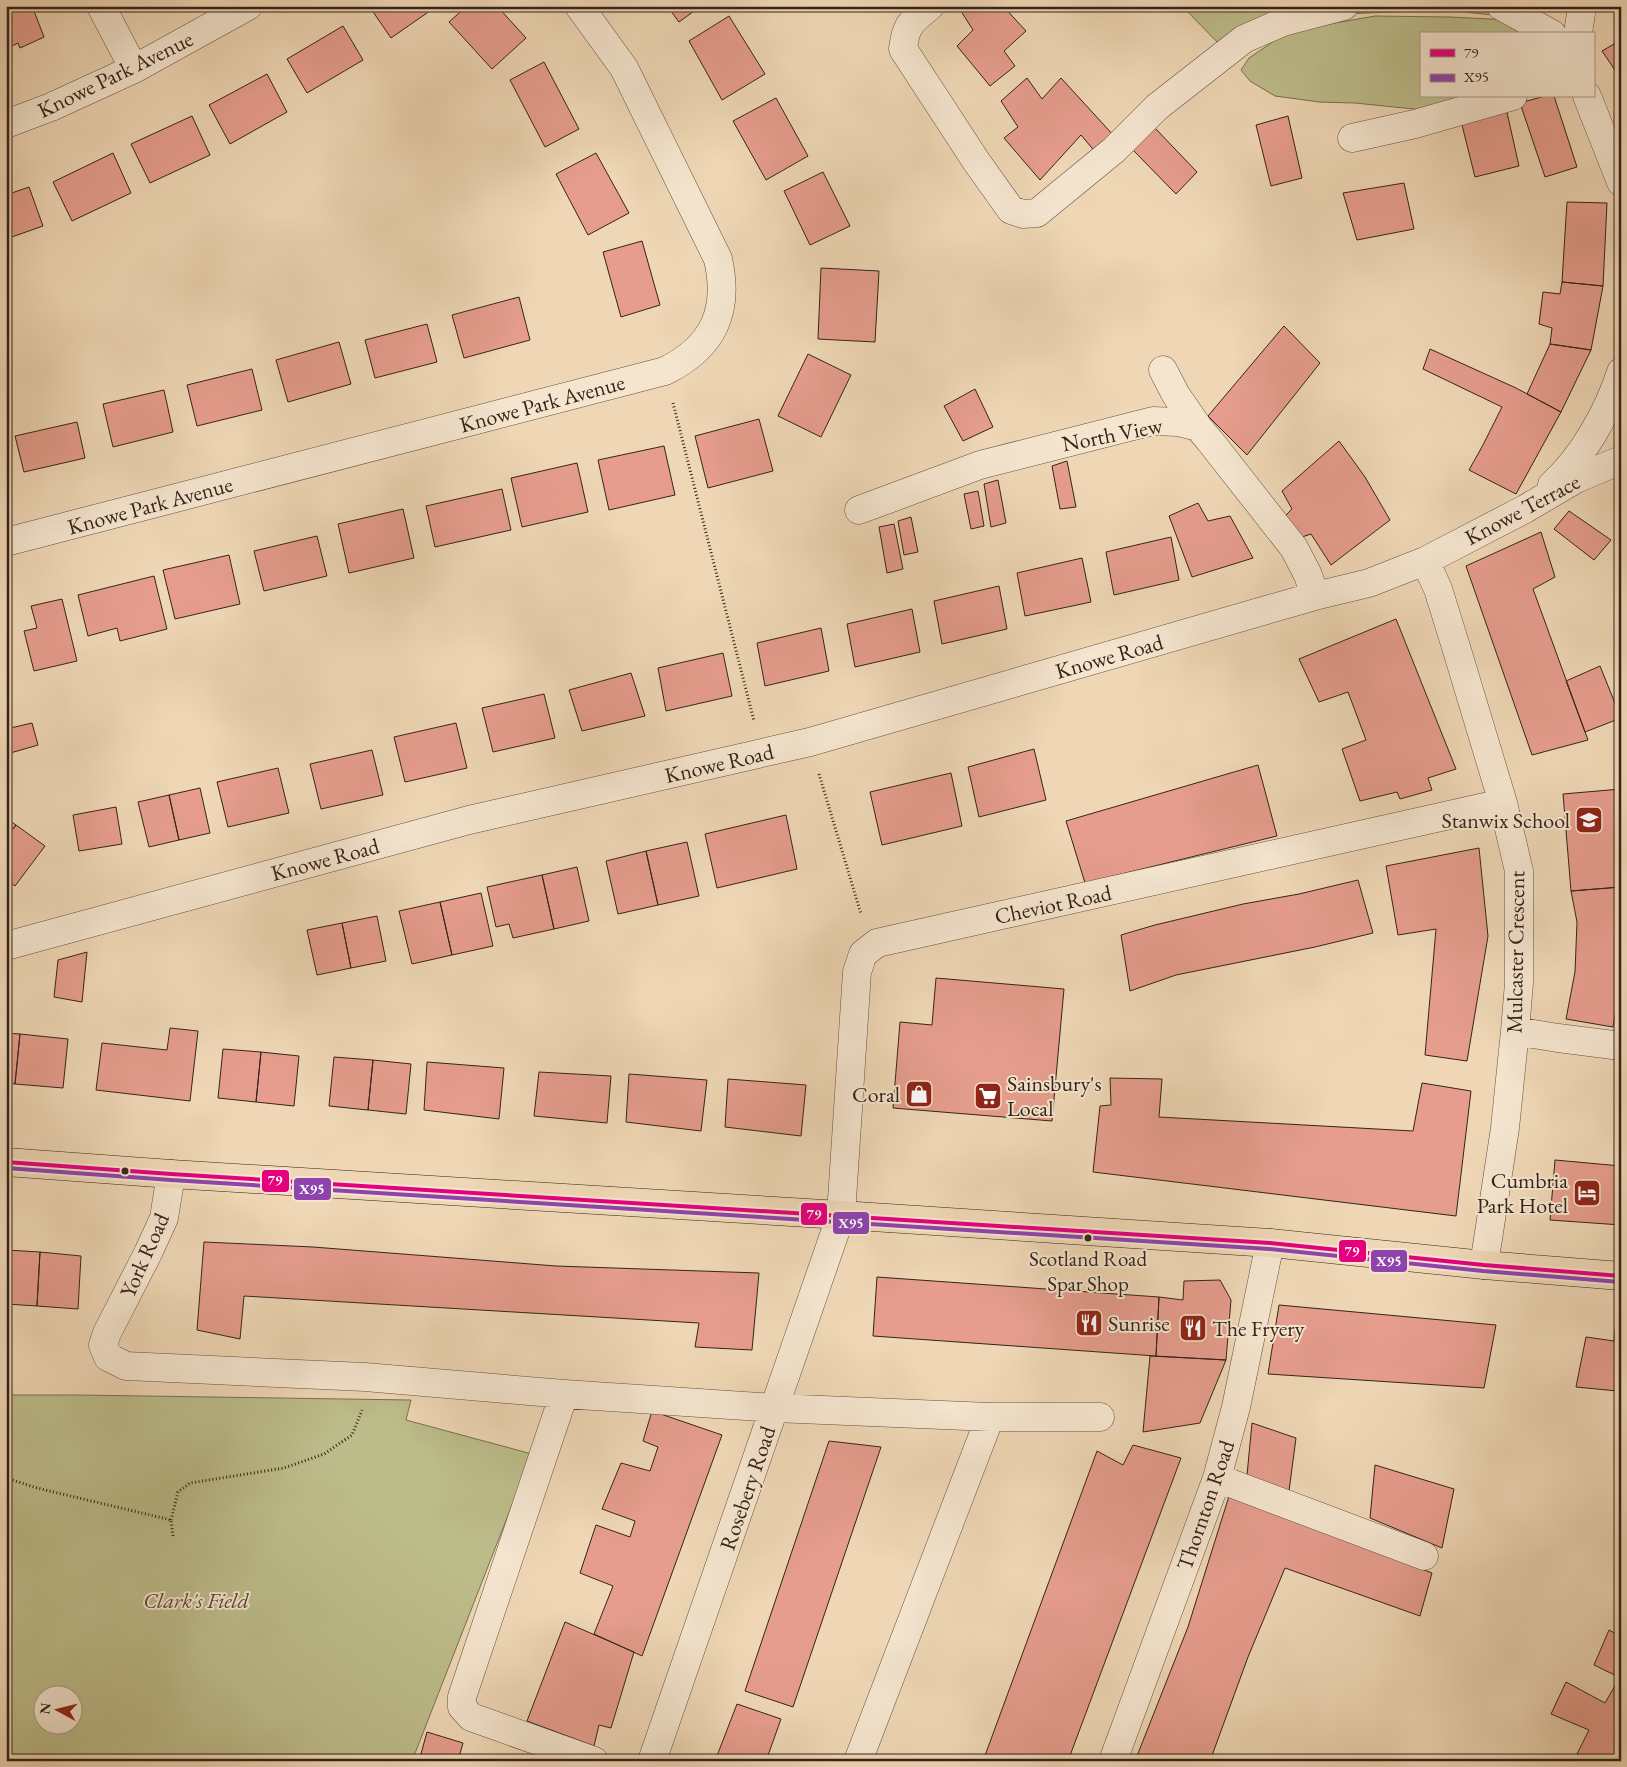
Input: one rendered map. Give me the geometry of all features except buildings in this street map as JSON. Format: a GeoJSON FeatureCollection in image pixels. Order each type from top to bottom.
{"type":"FeatureCollection","features":[{"type":"Feature","properties":{"kind":"main road"},"geometry":{"type":"LineString","coordinates":[[6,1162],[1270,1242],[1484,1265],[1621,1276]]}},
{"type":"Feature","properties":{"kind":"street"},"geometry":{"type":"LineString","coordinates":[[101,6],[134,69]]}},
{"type":"Feature","properties":{"kind":"street","name":"Knowe Park Avenue"},"geometry":{"type":"LineString","coordinates":[[6,124],[51,107],[134,69],[248,6]]}},
{"type":"Feature","properties":{"kind":"street","name":"Knowe Park Avenue"},"geometry":{"type":"LineString","coordinates":[[6,542],[664,371],[683,362],[698,350],[710,334],[718,316],[723,297],[723,278],[718,259],[624,68],[579,6]]}},
{"type":"Feature","properties":{"kind":"street"},"geometry":{"type":"LineString","coordinates":[[930,6],[905,31],[903,49],[1011,210],[1022,214],[1036,213],[1114,150],[1157,107],[1244,39],[1283,22],[1344,6]]}},
{"type":"Feature","properties":{"kind":"street"},"geometry":{"type":"LineString","coordinates":[[1500,6],[1548,32]]}},
{"type":"Feature","properties":{"kind":"street"},"geometry":{"type":"LineString","coordinates":[[1578,32],[1582,6]]}},
{"type":"Feature","properties":{"kind":"street"},"geometry":{"type":"LineString","coordinates":[[1352,138],[1415,124],[1506,98]]}},
{"type":"Feature","properties":{"kind":"street"},"geometry":{"type":"LineString","coordinates":[[1589,98],[1621,182]]}},
{"type":"Feature","properties":{"kind":"street"},"geometry":{"type":"LineString","coordinates":[[1163,370],[1176,395],[1198,427],[1294,548],[1316,596]]}},
{"type":"Feature","properties":{"kind":"street"},"geometry":{"type":"LineString","coordinates":[[1525,509],[1564,473],[1584,448],[1615,389],[1621,372]]}},
{"type":"Feature","properties":{"kind":"street","name":"North View"},"geometry":{"type":"LineString","coordinates":[[860,510],[980,466],[1153,421],[1178,422],[1198,427]]}},
{"type":"Feature","properties":{"kind":"street","name":"Knowe Terrace"},"geometry":{"type":"LineString","coordinates":[[1425,561],[1525,509],[1576,479],[1621,460]]}},
{"type":"Feature","properties":{"kind":"street","name":"Knowe Road"},"geometry":{"type":"LineString","coordinates":[[6,946],[469,820],[810,742],[1316,596],[1369,583],[1425,561]]}},
{"type":"Feature","properties":{"kind":"street","name":"Mulcaster Crescent"},"geometry":{"type":"LineString","coordinates":[[1425,561],[1438,589],[1503,803],[1519,871],[1519,983],[1515,1031],[1505,1128],[1484,1265]]}},
{"type":"Feature","properties":{"kind":"street","name":"Cheviot Road"},"geometry":{"type":"LineString","coordinates":[[877,943],[1503,803]]}},
{"type":"Feature","properties":{"kind":"street"},"geometry":{"type":"LineString","coordinates":[[841,1215],[857,972],[863,954],[877,943]]}},
{"type":"Feature","properties":{"kind":"street"},"geometry":{"type":"LineString","coordinates":[[1515,1031],[1621,1046]]}},
{"type":"Feature","properties":{"kind":"street","name":"York Road"},"geometry":{"type":"LineString","coordinates":[[172,1174],[164,1218],[107,1333],[103,1345],[108,1356],[126,1366],[169,1370],[365,1378]]}},
{"type":"Feature","properties":{"kind":"street","name":"Rosebery Road"},"geometry":{"type":"LineString","coordinates":[[652,1761],[841,1215]]}},
{"type":"Feature","properties":{"kind":"street","name":"Thornton Road"},"geometry":{"type":"LineString","coordinates":[[1112,1761],[1217,1478],[1236,1407],[1270,1242]]}},
{"type":"Feature","properties":{"kind":"street"},"geometry":{"type":"LineString","coordinates":[[365,1378],[775,1408],[990,1417],[1100,1417]]}},
{"type":"Feature","properties":{"kind":"street"},"geometry":{"type":"LineString","coordinates":[[564,1394],[462,1697],[462,1707],[471,1717],[594,1761]]}},
{"type":"Feature","properties":{"kind":"street"},"geometry":{"type":"LineString","coordinates":[[858,1761],[990,1417]]}},
{"type":"Feature","properties":{"kind":"street"},"geometry":{"type":"LineString","coordinates":[[1217,1478],[1424,1556]]}},
{"type":"Feature","properties":{"kind":"path"},"geometry":{"type":"LineString","coordinates":[[664,371],[762,753]]}},
{"type":"Feature","properties":{"kind":"path"},"geometry":{"type":"LineString","coordinates":[[810,742],[858,906],[866,929],[877,943]]}},
{"type":"Feature","properties":{"kind":"path"},"geometry":{"type":"LineString","coordinates":[[172,1536],[172,1520],[178,1492],[190,1483],[284,1468],[324,1454],[352,1435],[362,1412],[365,1378]]}},
{"type":"Feature","properties":{"kind":"path"},"geometry":{"type":"LineString","coordinates":[[6,1478],[37,1488],[172,1520]]}},
{"type":"Feature","properties":{"kind":"green space"},"geometry":{"type":"Polygon","coordinates":[[[1182,6],[1559,6],[1539,13],[1492,15],[1446,10],[1342,14],[1221,46],[1182,6]]]}},
{"type":"Feature","properties":{"kind":"green space"},"geometry":{"type":"Polygon","coordinates":[[[1375,16],[1510,20],[1517,32],[1420,32],[1420,98],[1475,98],[1424,110],[1355,103],[1319,102],[1275,96],[1250,81],[1241,70],[1249,58],[1289,31],[1375,16]]]}},
{"type":"Feature","properties":{"kind":"green space","name":"Clark's Field"},"geometry":{"type":"Polygon","coordinates":[[[6,1395],[411,1400],[406,1420],[532,1454],[412,1761],[6,1761],[6,1395]]]}},
{"type":"Feature","properties":{"kind":"transit line","name":"79"},"geometry":{"type":"LineString","coordinates":[[6,1162],[1270,1243],[1484,1265],[1621,1276]]}},
{"type":"Feature","properties":{"kind":"transit line","name":"X95"},"geometry":{"type":"LineString","coordinates":[[6,1168],[1269,1249],[1483,1271],[1620,1282]]}},
{"type":"Feature","properties":{"kind":"place","name":"Stanwix School"},"geometry":{"type":"Point","coordinates":[1589,820]}},
{"type":"Feature","properties":{"kind":"place","name":"Coral"},"geometry":{"type":"Point","coordinates":[919,1094]}},
{"type":"Feature","properties":{"kind":"place","name":"Sainsbury's Local"},"geometry":{"type":"Point","coordinates":[988,1096]}},
{"type":"Feature","properties":{"kind":"place","name":"Cumbria Park Hotel"},"geometry":{"type":"Point","coordinates":[1587,1193]}},
{"type":"Feature","properties":{"kind":"place","name":"Scotland Road Spar Shop"},"geometry":{"type":"Point","coordinates":[1088,1238]}},
{"type":"Feature","properties":{"kind":"place","name":"Sunrise"},"geometry":{"type":"Point","coordinates":[1089,1323]}},
{"type":"Feature","properties":{"kind":"place","name":"The Fryery"},"geometry":{"type":"Point","coordinates":[1193,1328]}}]}
